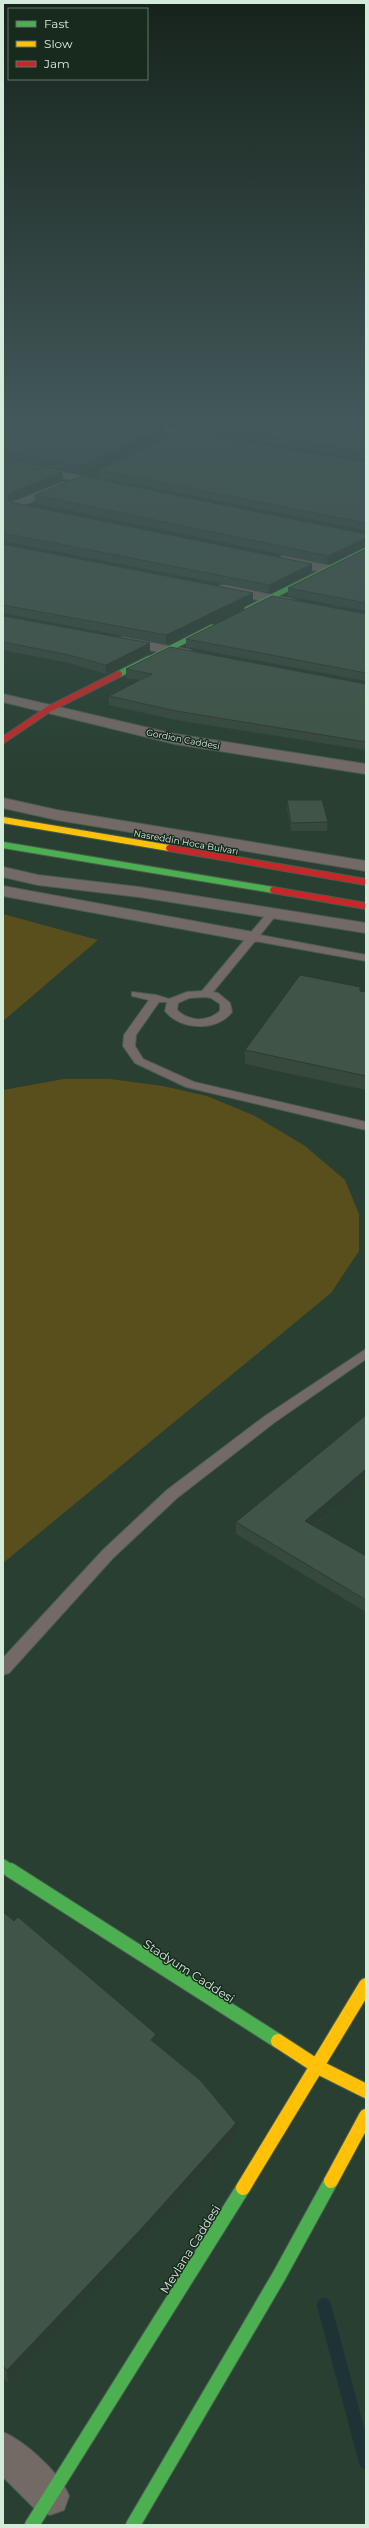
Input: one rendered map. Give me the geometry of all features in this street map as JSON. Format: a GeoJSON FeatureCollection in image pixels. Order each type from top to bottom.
{"type":"FeatureCollection","features":[{"type":"Feature","properties":{"kind":"main road"},"geometry":{"type":"LineString","coordinates":[[235,615],[366,550]]}},
{"type":"Feature","properties":{"kind":"main road"},"geometry":{"type":"LineString","coordinates":[[3,740],[49,709],[221,622]]}},
{"type":"Feature","properties":{"kind":"main road","name":"Nasreddin Hoca Bulvarı"},"geometry":{"type":"LineString","coordinates":[[3,820],[366,882]]}},
{"type":"Feature","properties":{"kind":"main road"},"geometry":{"type":"LineString","coordinates":[[3,845],[362,905]]}},
{"type":"Feature","properties":{"kind":"main road","name":"Stadyum Caddesi"},"geometry":{"type":"LineString","coordinates":[[3,1865],[318,2067],[366,2091]]}},
{"type":"Feature","properties":{"kind":"main road","name":"Mevlana Caddesi"},"geometry":{"type":"LineString","coordinates":[[41,2511],[318,2067],[366,1985]]}},
{"type":"Feature","properties":{"kind":"main road"},"geometry":{"type":"LineString","coordinates":[[134,2525],[279,2276],[366,2116]]}},
{"type":"Feature","properties":{"kind":"street"},"geometry":{"type":"LineString","coordinates":[[272,558],[326,569]]}},
{"type":"Feature","properties":{"kind":"street"},"geometry":{"type":"LineString","coordinates":[[214,587],[306,605]]}},
{"type":"Feature","properties":{"kind":"street"},"geometry":{"type":"LineString","coordinates":[[112,639],[205,657]]}},
{"type":"Feature","properties":{"kind":"street","name":"Gordion Caddesi"},"geometry":{"type":"LineString","coordinates":[[3,698],[174,739],[366,769]]}},
{"type":"Feature","properties":{"kind":"street"},"geometry":{"type":"LineString","coordinates":[[3,803],[65,816],[366,866]]}},
{"type":"Feature","properties":{"kind":"street"},"geometry":{"type":"LineString","coordinates":[[3,872],[38,880],[139,892],[366,928]]}},
{"type":"Feature","properties":{"kind":"street"},"geometry":{"type":"LineString","coordinates":[[3,891],[253,937]]}},
{"type":"Feature","properties":{"kind":"street"},"geometry":{"type":"LineString","coordinates":[[347,926],[362,905]]}},
{"type":"Feature","properties":{"kind":"street"},"geometry":{"type":"LineString","coordinates":[[3,2451],[41,2511]]}},
{"type":"Feature","properties":{"kind":"lane"},"geometry":{"type":"LineString","coordinates":[[205,994],[272,914]]}},
{"type":"Feature","properties":{"kind":"lane"},"geometry":{"type":"LineString","coordinates":[[253,937],[366,958]]}},
{"type":"Feature","properties":{"kind":"lane"},"geometry":{"type":"LineString","coordinates":[[136,994],[173,1001],[187,995],[205,994],[214,996],[225,1002],[226,1012],[222,1016],[199,1022],[181,1019],[171,1011],[173,1001]]}},
{"type":"Feature","properties":{"kind":"lane"},"geometry":{"type":"LineString","coordinates":[[156,998],[130,1035],[129,1046],[139,1061],[190,1085],[366,1126]]}},
{"type":"Feature","properties":{"kind":"lane"},"geometry":{"type":"LineString","coordinates":[[3,1669],[108,1554],[172,1494],[270,1419],[366,1353]]}},
{"type":"Feature","properties":{"kind":"shaded area"},"geometry":{"type":"Polygon","coordinates":[[[3,914],[98,940],[3,1021],[3,914]]]}},
{"type":"Feature","properties":{"kind":"shaded area"},"geometry":{"type":"Polygon","coordinates":[[[64,1079],[110,1079],[163,1086],[207,1096],[255,1116],[305,1146],[345,1180],[359,1214],[359,1251],[331,1293],[3,1563],[3,1090],[64,1079]]]}},
{"type":"Feature","properties":{"kind":"building"},"geometry":{"type":"Polygon","coordinates":[[[39,540],[195,540],[312,564],[269,585],[39,540]]]}},
{"type":"Feature","properties":{"kind":"building"},"geometry":{"type":"Polygon","coordinates":[[[251,540],[362,540],[328,556],[251,540]]]}},
{"type":"Feature","properties":{"kind":"building"},"geometry":{"type":"Polygon","coordinates":[[[3,544],[253,593],[166,635],[3,605],[3,544]]]}},
{"type":"Feature","properties":{"kind":"building"},"geometry":{"type":"Polygon","coordinates":[[[366,549],[366,603],[288,588],[366,549]]]}},
{"type":"Feature","properties":{"kind":"building"},"geometry":{"type":"Polygon","coordinates":[[[272,596],[366,614],[366,673],[186,639],[272,596]]]}},
{"type":"Feature","properties":{"kind":"building"},"geometry":{"type":"Polygon","coordinates":[[[3,616],[150,643],[106,665],[69,655],[3,642],[3,616]]]}},
{"type":"Feature","properties":{"kind":"building"},"geometry":{"type":"Polygon","coordinates":[[[170,647],[366,684],[366,742],[176,711],[109,696],[152,674],[126,669],[170,647]]]}},
{"type":"Feature","properties":{"kind":"building"},"geometry":{"type":"Polygon","coordinates":[[[287,800],[322,800],[328,822],[291,823],[287,800]]]}},
{"type":"Feature","properties":{"kind":"building"},"geometry":{"type":"Polygon","coordinates":[[[300,975],[360,987],[360,991],[366,992],[366,1076],[245,1050],[300,975]]]}},
{"type":"Feature","properties":{"kind":"building"},"geometry":{"type":"Polygon","coordinates":[[[366,1415],[366,1469],[305,1521],[366,1556],[366,1600],[236,1522],[366,1415]]]}},
{"type":"Feature","properties":{"kind":"building"},"geometry":{"type":"Polygon","coordinates":[[[3,1912],[14,1921],[18,1917],[156,2034],[151,2040],[200,2080],[236,2123],[142,2228],[7,2370],[3,2366],[3,1912]]]}},
{"type":"Feature","properties":{"kind":"waterway"},"geometry":{"type":"LineString","coordinates":[[324,2305],[366,2462]]}},
{"type":"Feature","properties":{"kind":"traffic: fast"},"geometry":{"type":"LineString","coordinates":[[247,609],[366,550]]}},
{"type":"Feature","properties":{"kind":"traffic: fast"},"geometry":{"type":"LineString","coordinates":[[119,674],[212,627]]}},
{"type":"Feature","properties":{"kind":"traffic: fast"},"geometry":{"type":"LineString","coordinates":[[3,845],[273,890]]}},
{"type":"Feature","properties":{"kind":"traffic: fast"},"geometry":{"type":"LineString","coordinates":[[3,1865],[278,2041]]}},
{"type":"Feature","properties":{"kind":"traffic: fast"},"geometry":{"type":"LineString","coordinates":[[133,2525],[279,2276],[331,2181]]}},
{"type":"Feature","properties":{"kind":"traffic: fast"},"geometry":{"type":"LineString","coordinates":[[32,2525],[243,2188]]}},
{"type":"Feature","properties":{"kind":"traffic: slow"},"geometry":{"type":"LineString","coordinates":[[3,820],[169,848]]}},
{"type":"Feature","properties":{"kind":"traffic: slow"},"geometry":{"type":"LineString","coordinates":[[243,2188],[366,1985]]}},
{"type":"Feature","properties":{"kind":"traffic: slow"},"geometry":{"type":"LineString","coordinates":[[278,2041],[318,2067],[366,2091]]}},
{"type":"Feature","properties":{"kind":"traffic: slow"},"geometry":{"type":"LineString","coordinates":[[331,2181],[366,2116]]}},
{"type":"Feature","properties":{"kind":"traffic: jam"},"geometry":{"type":"LineString","coordinates":[[3,740],[49,709],[119,674]]}},
{"type":"Feature","properties":{"kind":"traffic: jam"},"geometry":{"type":"LineString","coordinates":[[169,848],[366,882]]}},
{"type":"Feature","properties":{"kind":"traffic: jam"},"geometry":{"type":"LineString","coordinates":[[273,890],[366,906]]}}]}
